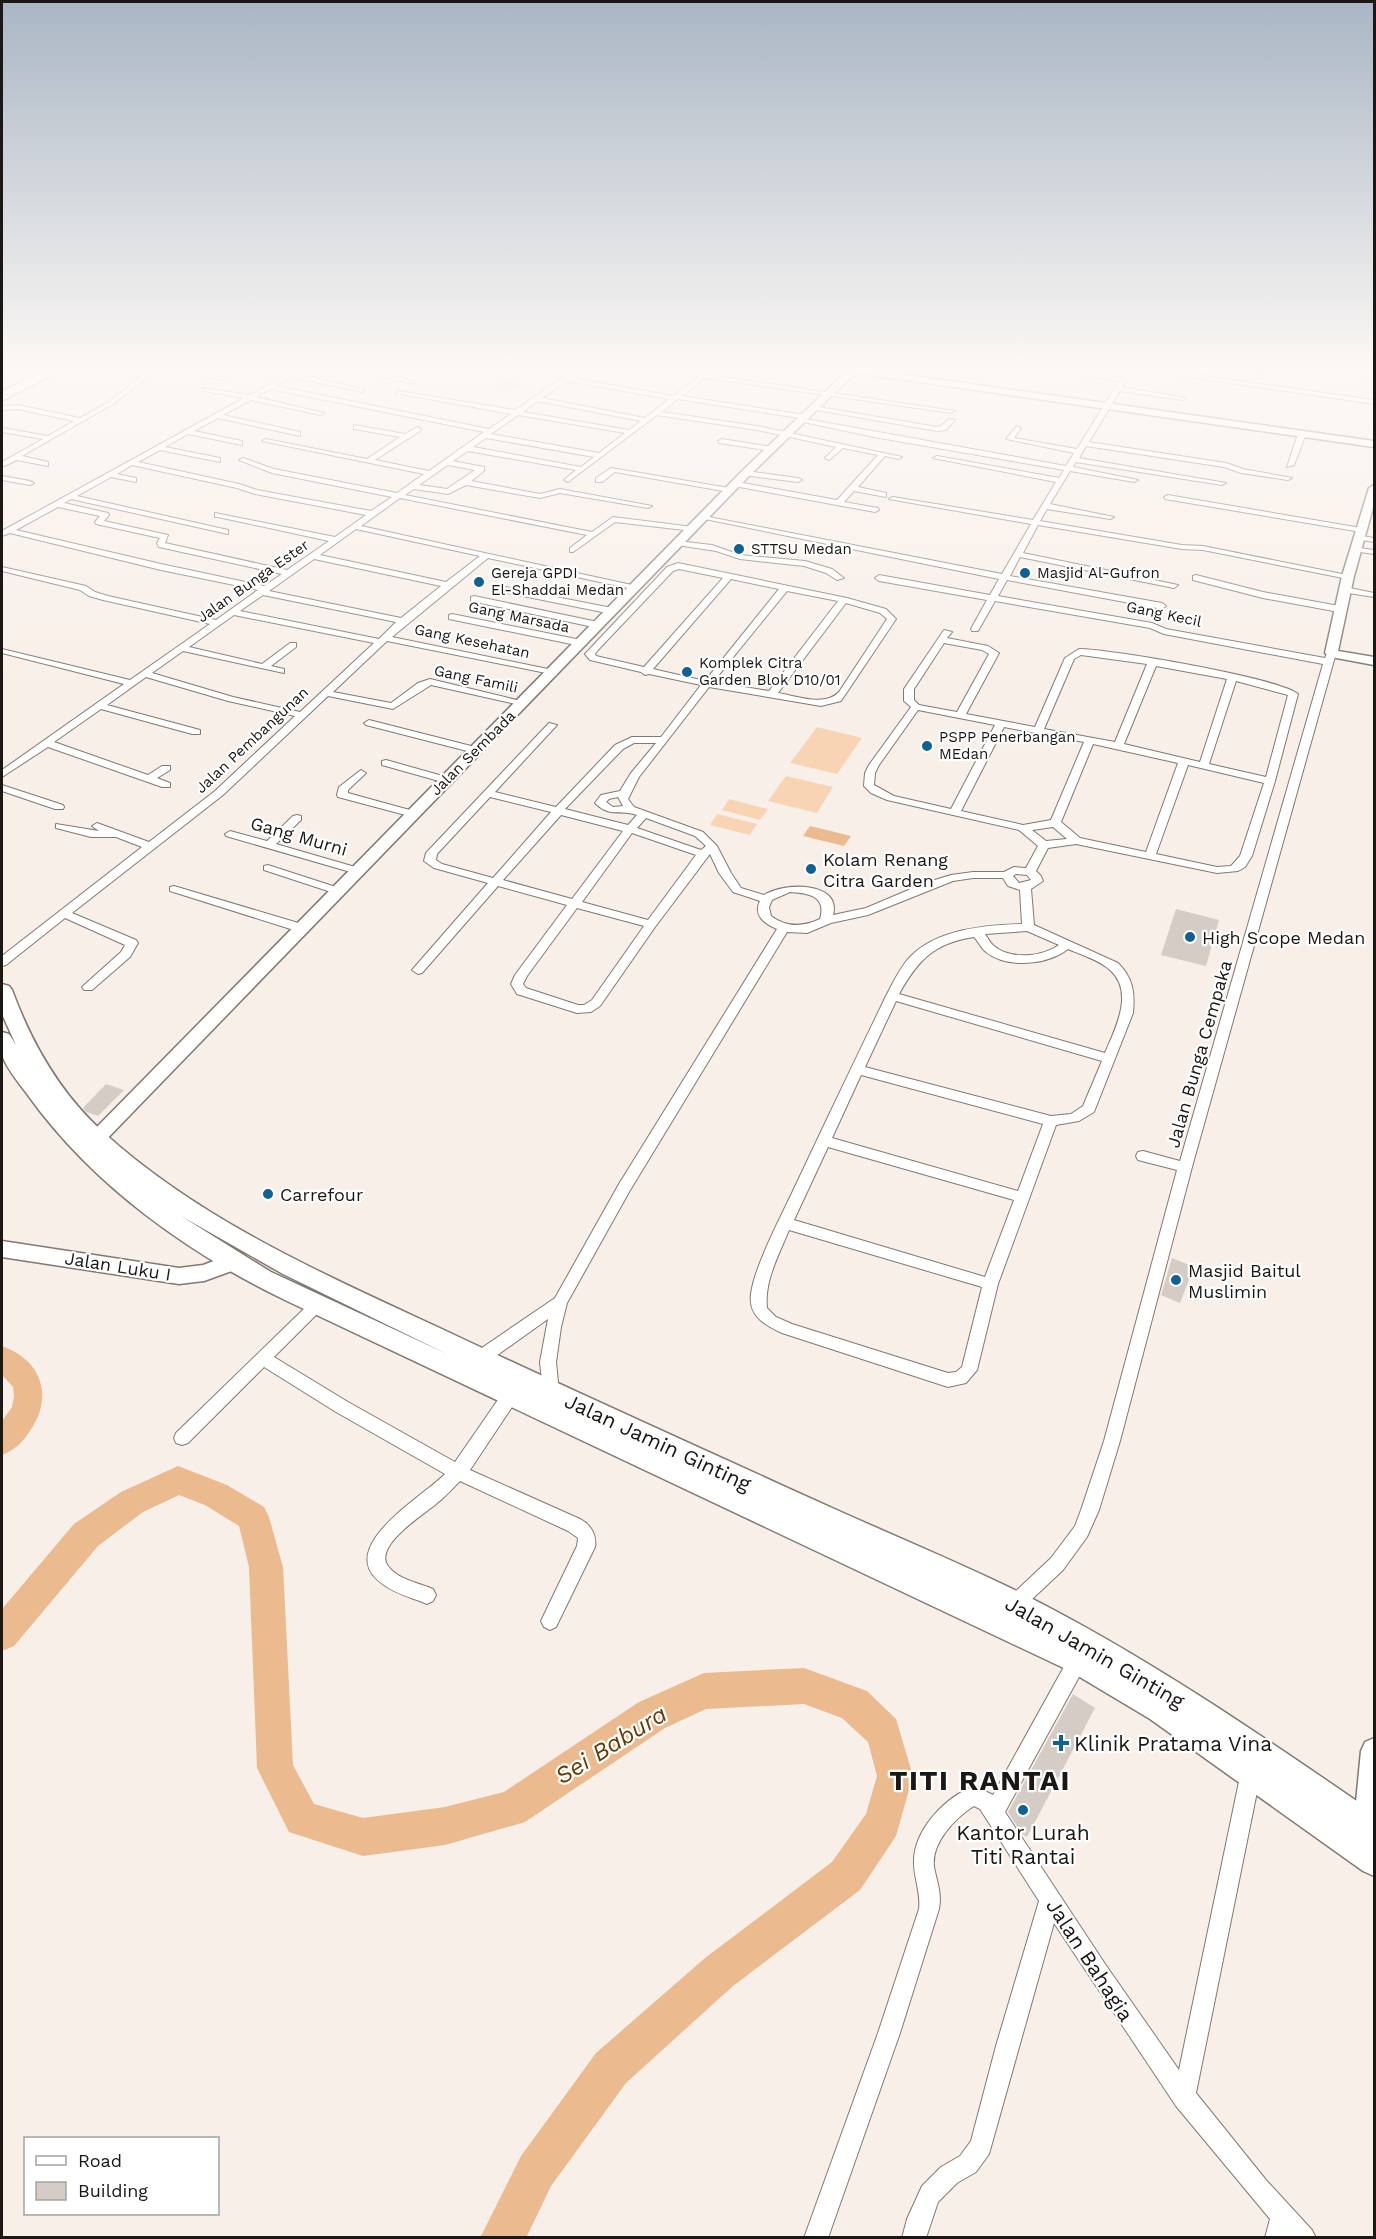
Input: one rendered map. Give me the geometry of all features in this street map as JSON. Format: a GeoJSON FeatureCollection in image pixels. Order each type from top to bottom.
{"type":"FeatureCollection","features":[{"type":"Feature","properties":{"kind":"main road","name":"Jalan Jamin Ginting"},"geometry":{"type":"LineString","coordinates":[[2,990],[30,1055],[51,1087],[96,1138],[182,1206],[247,1247],[472,1367],[510,1396],[545,1400],[1078,1660],[1160,1709],[1251,1772],[1370,1842]]}},
{"type":"Feature","properties":{"kind":"main road","name":"Jalan Jamin Ginting"},"geometry":{"type":"LineString","coordinates":[[2,1039],[36,1095],[86,1150],[137,1197],[233,1262],[317,1305],[472,1367],[1011,1603],[1071,1634],[1165,1690],[1275,1761],[1370,1842]]}},
{"type":"Feature","properties":{"kind":"street"},"geometry":{"type":"LineString","coordinates":[[5,532],[114,473]]}},
{"type":"Feature","properties":{"kind":"street"},"geometry":{"type":"LineString","coordinates":[[181,473],[239,486],[255,492],[374,514]]}},
{"type":"Feature","properties":{"kind":"street"},"geometry":{"type":"LineString","coordinates":[[285,473],[592,534]]}},
{"type":"Feature","properties":{"kind":"street","name":"Jalan Bunga Ester"},"geometry":{"type":"LineString","coordinates":[[2,774],[338,540],[428,473]]}},
{"type":"Feature","properties":{"kind":"street"},"geometry":{"type":"LineString","coordinates":[[412,486],[448,492],[475,473]]}},
{"type":"Feature","properties":{"kind":"street"},"geometry":{"type":"LineString","coordinates":[[568,480],[576,473]]}},
{"type":"Feature","properties":{"kind":"street"},"geometry":{"type":"LineString","coordinates":[[599,480],[608,473]]}},
{"type":"Feature","properties":{"kind":"street"},"geometry":{"type":"LineString","coordinates":[[632,473],[875,510]]}},
{"type":"Feature","properties":{"kind":"street"},"geometry":{"type":"LineString","coordinates":[[674,481],[681,473]]}},
{"type":"Feature","properties":{"kind":"street","name":"Jalan Sembada"},"geometry":{"type":"LineString","coordinates":[[96,1138],[746,473]]}},
{"type":"Feature","properties":{"kind":"street"},"geometry":{"type":"LineString","coordinates":[[750,473],[798,480]]}},
{"type":"Feature","properties":{"kind":"street"},"geometry":{"type":"LineString","coordinates":[[839,503],[866,473]]}},
{"type":"Feature","properties":{"kind":"street"},"geometry":{"type":"LineString","coordinates":[[1024,473],[1060,480]]}},
{"type":"Feature","properties":{"kind":"street"},"geometry":{"type":"LineString","coordinates":[[975,629],[1064,473]]}},
{"type":"Feature","properties":{"kind":"street"},"geometry":{"type":"LineString","coordinates":[[1090,473],[1134,480]]}},
{"type":"Feature","properties":{"kind":"street"},"geometry":{"type":"LineString","coordinates":[[1163,473],[1222,483]]}},
{"type":"Feature","properties":{"kind":"street"},"geometry":{"type":"LineString","coordinates":[[1258,473],[1288,478]]}},
{"type":"Feature","properties":{"kind":"street"},"geometry":{"type":"LineString","coordinates":[[111,475],[134,480]]}},
{"type":"Feature","properties":{"kind":"street"},"geometry":{"type":"LineString","coordinates":[[2,478],[30,483]]}},
{"type":"Feature","properties":{"kind":"street"},"geometry":{"type":"LineString","coordinates":[[465,482],[540,496],[560,491],[648,506]]}},
{"type":"Feature","properties":{"kind":"street"},"geometry":{"type":"LineString","coordinates":[[853,489],[883,495]]}},
{"type":"Feature","properties":{"kind":"street","name":"Jalan Bunga Cempaka"},"geometry":{"type":"LineString","coordinates":[[1011,1603],[1023,1596],[1057,1564],[1081,1531],[1090,1510],[1112,1441],[1185,1167],[1330,657],[1348,576],[1360,534],[1370,516],[1374,489]]}},
{"type":"Feature","properties":{"kind":"street"},"geometry":{"type":"LineString","coordinates":[[70,497],[225,532]]}},
{"type":"Feature","properties":{"kind":"street"},"geometry":{"type":"LineString","coordinates":[[1168,497],[1360,534],[1374,540]]}},
{"type":"Feature","properties":{"kind":"street"},"geometry":{"type":"LineString","coordinates":[[893,499],[1182,547],[1203,548],[1348,576]]}},
{"type":"Feature","properties":{"kind":"street"},"geometry":{"type":"LineString","coordinates":[[57,504],[105,515],[99,522],[165,537],[162,545],[289,573]]}},
{"type":"Feature","properties":{"kind":"street"},"geometry":{"type":"LineString","coordinates":[[1045,506],[1110,517]]}},
{"type":"Feature","properties":{"kind":"street"},"geometry":{"type":"LineString","coordinates":[[857,519],[866,508]]}},
{"type":"Feature","properties":{"kind":"street"},"geometry":{"type":"LineString","coordinates":[[218,515],[338,540]]}},
{"type":"Feature","properties":{"kind":"street"},"geometry":{"type":"LineString","coordinates":[[573,550],[610,520],[616,518],[693,529]]}},
{"type":"Feature","properties":{"kind":"street"},"geometry":{"type":"LineString","coordinates":[[704,518],[952,572],[1004,577],[1162,606]]}},
{"type":"Feature","properties":{"kind":"street"},"geometry":{"type":"LineString","coordinates":[[356,527],[637,587]]}},
{"type":"Feature","properties":{"kind":"street"},"geometry":{"type":"LineString","coordinates":[[5,532],[403,621]]}},
{"type":"Feature","properties":{"kind":"street"},"geometry":{"type":"LineString","coordinates":[[680,543],[721,550],[738,556],[760,557],[813,566],[831,571],[840,578]]}},
{"type":"Feature","properties":{"kind":"street"},"geometry":{"type":"LineString","coordinates":[[1356,549],[1374,552]]}},
{"type":"Feature","properties":{"kind":"street","name":"Jalan Pembangunan"},"geometry":{"type":"LineString","coordinates":[[2,962],[236,779],[403,621],[486,554]]}},
{"type":"Feature","properties":{"kind":"street"},"geometry":{"type":"LineString","coordinates":[[1016,554],[1174,585]]}},
{"type":"Feature","properties":{"kind":"street"},"geometry":{"type":"LineString","coordinates":[[313,556],[448,585]]}},
{"type":"Feature","properties":{"kind":"street"},"geometry":{"type":"LineString","coordinates":[[1086,567],[1094,556]]}},
{"type":"Feature","properties":{"kind":"street"},"geometry":{"type":"LineString","coordinates":[[683,566],[785,588],[883,611],[892,619],[838,699],[821,703],[706,684],[596,660],[591,654],[673,567],[683,566]]}},
{"type":"Feature","properties":{"kind":"street"},"geometry":{"type":"LineString","coordinates":[[2,569],[83,588],[92,594],[106,598],[217,623]]}},
{"type":"Feature","properties":{"kind":"street"},"geometry":{"type":"LineString","coordinates":[[645,672],[729,576]]}},
{"type":"Feature","properties":{"kind":"street","name":"Gang Kecil"},"geometry":{"type":"LineString","coordinates":[[879,578],[1155,626],[1164,631],[1330,657]]}},
{"type":"Feature","properties":{"kind":"street"},"geometry":{"type":"LineString","coordinates":[[1196,578],[1263,595],[1340,609]]}},
{"type":"Feature","properties":{"kind":"street"},"geometry":{"type":"LineString","coordinates":[[630,809],[623,799],[624,793],[706,684],[785,588]]}},
{"type":"Feature","properties":{"kind":"street"},"geometry":{"type":"LineString","coordinates":[[506,590],[612,611]]}},
{"type":"Feature","properties":{"kind":"street"},"geometry":{"type":"LineString","coordinates":[[1345,590],[1374,595]]}},
{"type":"Feature","properties":{"kind":"street"},"geometry":{"type":"LineString","coordinates":[[474,599],[598,625]]}},
{"type":"Feature","properties":{"kind":"street"},"geometry":{"type":"LineString","coordinates":[[771,695],[843,600]]}},
{"type":"Feature","properties":{"kind":"street","name":"Gang Kesehatan"},"geometry":{"type":"LineString","coordinates":[[233,612],[553,673]]}},
{"type":"Feature","properties":{"kind":"street","name":"Gang Marsada"},"geometry":{"type":"LineString","coordinates":[[452,616],[577,647]]}},
{"type":"Feature","properties":{"kind":"street"},"geometry":{"type":"LineString","coordinates":[[478,632],[577,647]]}},
{"type":"Feature","properties":{"kind":"street"},"geometry":{"type":"LineString","coordinates":[[960,716],[994,653],[945,636],[908,693],[909,701],[916,706],[960,716],[1118,746],[1270,781]]}},
{"type":"Feature","properties":{"kind":"street"},"geometry":{"type":"LineString","coordinates":[[264,667],[293,645]]}},
{"type":"Feature","properties":{"kind":"street"},"geometry":{"type":"LineString","coordinates":[[181,648],[281,671]]}},
{"type":"Feature","properties":{"kind":"street"},"geometry":{"type":"LineString","coordinates":[[4,651],[132,683]]}},
{"type":"Feature","properties":{"kind":"street"},"geometry":{"type":"LineString","coordinates":[[1023,828],[1044,845],[1076,841],[1217,870],[1233,870],[1240,867],[1246,856],[1270,781],[1293,694],[1282,688],[1232,678],[1089,652],[1075,653],[1070,658],[1038,731]]}},
{"type":"Feature","properties":{"kind":"street"},"geometry":{"type":"LineString","coordinates":[[1330,657],[1374,661]]}},
{"type":"Feature","properties":{"kind":"street"},"geometry":{"type":"LineString","coordinates":[[1118,746],[1152,664]]}},
{"type":"Feature","properties":{"kind":"street"},"geometry":{"type":"LineString","coordinates":[[144,674],[231,699],[302,715]]}},
{"type":"Feature","properties":{"kind":"street"},"geometry":{"type":"LineString","coordinates":[[1203,765],[1232,678]]}},
{"type":"Feature","properties":{"kind":"street","name":"Gang Famili"},"geometry":{"type":"LineString","coordinates":[[325,693],[395,706],[421,685],[430,682],[522,704]]}},
{"type":"Feature","properties":{"kind":"street"},"geometry":{"type":"LineString","coordinates":[[99,706],[196,732]]}},
{"type":"Feature","properties":{"kind":"street"},"geometry":{"type":"LineString","coordinates":[[916,706],[870,772],[869,786],[874,791],[891,798],[1023,828],[1055,823],[1076,841]]}},
{"type":"Feature","properties":{"kind":"street"},"geometry":{"type":"LineString","coordinates":[[369,723],[475,750]]}},
{"type":"Feature","properties":{"kind":"street"},"geometry":{"type":"LineString","coordinates":[[955,812],[1001,724]]}},
{"type":"Feature","properties":{"kind":"street"},"geometry":{"type":"LineString","coordinates":[[552,725],[432,853],[430,861],[438,867],[651,924]]}},
{"type":"Feature","properties":{"kind":"street"},"geometry":{"type":"LineString","coordinates":[[418,970],[558,811],[619,747],[632,740],[663,740]]}},
{"type":"Feature","properties":{"kind":"street"},"geometry":{"type":"LineString","coordinates":[[1055,823],[1089,740]]}},
{"type":"Feature","properties":{"kind":"street"},"geometry":{"type":"LineString","coordinates":[[47,743],[166,785]]}},
{"type":"Feature","properties":{"kind":"street"},"geometry":{"type":"LineString","coordinates":[[1150,855],[1184,761]]}},
{"type":"Feature","properties":{"kind":"street"},"geometry":{"type":"LineString","coordinates":[[386,764],[446,780]]}},
{"type":"Feature","properties":{"kind":"street"},"geometry":{"type":"LineString","coordinates":[[149,779],[166,768]]}},
{"type":"Feature","properties":{"kind":"street"},"geometry":{"type":"LineString","coordinates":[[361,773],[343,789],[342,795],[413,814]]}},
{"type":"Feature","properties":{"kind":"street"},"geometry":{"type":"LineString","coordinates":[[2,788],[59,807]]}},
{"type":"Feature","properties":{"kind":"street"},"geometry":{"type":"LineString","coordinates":[[488,793],[630,830],[703,854]]}},
{"type":"Feature","properties":{"kind":"street"},"geometry":{"type":"LineString","coordinates":[[624,793],[605,797],[600,803],[611,810],[630,809],[699,834],[712,846],[725,873],[737,890],[766,899]]}},
{"type":"Feature","properties":{"kind":"street"},"geometry":{"type":"LineString","coordinates":[[644,814],[521,975],[518,984],[521,991],[582,1010],[600,1000],[651,924],[703,854],[712,846]]}},
{"type":"Feature","properties":{"kind":"street"},"geometry":{"type":"LineString","coordinates":[[269,845],[297,818]]}},
{"type":"Feature","properties":{"kind":"street"},"geometry":{"type":"LineString","coordinates":[[60,826],[95,835],[118,834]]}},
{"type":"Feature","properties":{"kind":"street"},"geometry":{"type":"LineString","coordinates":[[97,826],[151,847]]}},
{"type":"Feature","properties":{"kind":"street","name":"Gang Murni"},"geometry":{"type":"LineString","coordinates":[[230,834],[358,871]]}},
{"type":"Feature","properties":{"kind":"street"},"geometry":{"type":"LineString","coordinates":[[1030,872],[1044,845]]}},
{"type":"Feature","properties":{"kind":"street"},"geometry":{"type":"LineString","coordinates":[[268,868],[338,891]]}},
{"type":"Feature","properties":{"kind":"street"},"geometry":{"type":"LineString","coordinates":[[825,921],[829,913],[828,904],[812,891],[786,889],[766,899],[764,912],[774,924],[783,928],[806,929],[825,921],[875,909],[921,888],[961,876],[1007,875],[1014,870],[1030,872],[1037,881],[1025,887],[1010,882],[1007,875]]}},
{"type":"Feature","properties":{"kind":"street"},"geometry":{"type":"LineString","coordinates":[[1025,887],[1028,927]]}},
{"type":"Feature","properties":{"kind":"street"},"geometry":{"type":"LineString","coordinates":[[174,889],[302,928]]}},
{"type":"Feature","properties":{"kind":"street"},"geometry":{"type":"LineString","coordinates":[[65,914],[132,943],[126,954],[88,987]]}},
{"type":"Feature","properties":{"kind":"street"},"geometry":{"type":"LineString","coordinates":[[857,1069],[1051,1121],[1074,1118],[1089,1109],[1095,1099],[1108,1058],[1127,1013],[1130,997],[1126,978],[1099,956],[1028,927],[950,938],[925,950],[914,961],[892,996],[857,1069],[824,1141],[784,1223],[760,1286],[758,1295],[760,1311],[771,1321],[787,1329],[948,1380],[960,1378],[969,1370],[990,1284],[1051,1121]]}},
{"type":"Feature","properties":{"kind":"street"},"geometry":{"type":"LineString","coordinates":[[545,1400],[553,1327],[560,1302],[624,1188],[783,928]]}},
{"type":"Feature","properties":{"kind":"street"},"geometry":{"type":"LineString","coordinates":[[978,934],[990,948],[1025,958],[1046,958],[1059,952],[1067,944]]}},
{"type":"Feature","properties":{"kind":"street"},"geometry":{"type":"LineString","coordinates":[[892,996],[1108,1058]]}},
{"type":"Feature","properties":{"kind":"street"},"geometry":{"type":"LineString","coordinates":[[824,1141],[1021,1197]]}},
{"type":"Feature","properties":{"kind":"street"},"geometry":{"type":"LineString","coordinates":[[1143,1156],[1185,1167]]}},
{"type":"Feature","properties":{"kind":"street"},"geometry":{"type":"LineString","coordinates":[[784,1223],[990,1284]]}},
{"type":"Feature","properties":{"kind":"street","name":"Jalan Luku I"},"geometry":{"type":"LineString","coordinates":[[2,1249],[179,1276],[204,1273],[233,1262]]}},
{"type":"Feature","properties":{"kind":"street"},"geometry":{"type":"LineString","coordinates":[[472,1367],[560,1302]]}},
{"type":"Feature","properties":{"kind":"street"},"geometry":{"type":"LineString","coordinates":[[182,1438],[317,1305]]}},
{"type":"Feature","properties":{"kind":"street"},"geometry":{"type":"LineString","coordinates":[[263,1358],[342,1407],[459,1473],[585,1532],[586,1547],[550,1621]]}},
{"type":"Feature","properties":{"kind":"street"},"geometry":{"type":"LineString","coordinates":[[427,1595],[382,1574],[376,1558],[379,1547],[392,1529],[459,1473],[510,1396]]}},
{"type":"Feature","properties":{"kind":"street"},"geometry":{"type":"LineString","coordinates":[[816,2238],[930,1907],[931,1890],[923,1869],[923,1857],[928,1843],[962,1801],[967,1798],[979,1797],[987,1802],[994,1813],[1078,1660]]}},
{"type":"Feature","properties":{"kind":"street"},"geometry":{"type":"LineString","coordinates":[[1370,1842],[1374,1751]]}},
{"type":"Feature","properties":{"kind":"street"},"geometry":{"type":"LineString","coordinates":[[1184,2098],[1251,1772]]}},
{"type":"Feature","properties":{"kind":"street","name":"Jalan Bahagia"},"geometry":{"type":"LineString","coordinates":[[994,1813],[1123,2012],[1184,2098],[1280,2227],[1304,2238]]}},
{"type":"Feature","properties":{"kind":"street"},"geometry":{"type":"LineString","coordinates":[[914,2238],[930,2194],[949,2175],[968,2164],[981,2146],[1007,2046],[1050,1900]]}},
{"type":"Feature","properties":{"kind":"shaded area"},"geometry":{"type":"Polygon","coordinates":[[[817,727],[862,738],[837,774],[790,763],[817,727]]]}},
{"type":"Feature","properties":{"kind":"shaded area"},"geometry":{"type":"Polygon","coordinates":[[[786,776],[833,787],[817,813],[768,801],[786,776]]]}},
{"type":"Feature","properties":{"kind":"shaded area"},"geometry":{"type":"Polygon","coordinates":[[[729,799],[768,809],[760,820],[722,810],[729,799]]]}},
{"type":"Feature","properties":{"kind":"shaded area"},"geometry":{"type":"Polygon","coordinates":[[[717,814],[757,824],[750,835],[710,825],[717,814]]]}},
{"type":"Feature","properties":{"kind":"shaded area"},"geometry":{"type":"Polygon","coordinates":[[[810,826],[851,836],[844,846],[803,836],[810,826]]]}},
{"type":"Feature","properties":{"kind":"building","name":"High Scope Medan"},"geometry":{"type":"Polygon","coordinates":[[[1176,909],[1219,920],[1206,966],[1161,955],[1176,909]]]}},
{"type":"Feature","properties":{"kind":"building"},"geometry":{"type":"Polygon","coordinates":[[[106,1084],[124,1090],[98,1116],[86,1112],[83,1108],[106,1084]]]}},
{"type":"Feature","properties":{"kind":"building","name":"Masjid Baitul Muslimin"},"geometry":{"type":"Polygon","coordinates":[[[1172,1258],[1194,1267],[1180,1303],[1161,1295],[1172,1258]]]}},
{"type":"Feature","properties":{"kind":"building","name":"Klinik Pratama Vina"},"geometry":{"type":"Polygon","coordinates":[[[1073,1694],[1095,1708],[1027,1837],[1022,1834],[1008,1812],[1073,1694]]]}},
{"type":"Feature","properties":{"kind":"waterway","name":"Sei Babura"},"geometry":{"type":"LineString","coordinates":[[2,1358],[24,1379],[29,1396],[25,1414],[2,1441]]}},
{"type":"Feature","properties":{"kind":"waterway","name":"Sei Babura"},"geometry":{"type":"LineString","coordinates":[[2,1634],[86,1535],[132,1502],[178,1480],[216,1495],[253,1517],[266,1567],[275,1768],[302,1819],[363,1837],[445,1826],[512,1809],[652,1715],[704,1691],[804,1686],[854,1704],[883,1732],[895,1776],[883,1823],[846,1876],[719,1972],[611,2068],[536,2171],[502,2238]]}},
{"type":"Feature","properties":{"kind":"place","name":"STTSU Medan"},"geometry":{"type":"Point","coordinates":[739,549]}},
{"type":"Feature","properties":{"kind":"place","name":"Masjid Al-Gufron"},"geometry":{"type":"Point","coordinates":[1025,573]}},
{"type":"Feature","properties":{"kind":"place","name":"Gereja GPDI El-Shaddai Medan"},"geometry":{"type":"Point","coordinates":[479,582]}},
{"type":"Feature","properties":{"kind":"place","name":"Komplek Citra Garden Blok D10/01"},"geometry":{"type":"Point","coordinates":[687,672]}},
{"type":"Feature","properties":{"kind":"place","name":"PSPP Penerbangan MEdan"},"geometry":{"type":"Point","coordinates":[927,746]}},
{"type":"Feature","properties":{"kind":"place","name":"Kolam Renang Citra Garden"},"geometry":{"type":"Point","coordinates":[811,869]}},
{"type":"Feature","properties":{"kind":"place","name":"High Scope Medan"},"geometry":{"type":"Point","coordinates":[1190,937]}},
{"type":"Feature","properties":{"kind":"place","name":"Carrefour"},"geometry":{"type":"Point","coordinates":[268,1194]}},
{"type":"Feature","properties":{"kind":"place","name":"Masjid Baitul Muslimin"},"geometry":{"type":"Point","coordinates":[1176,1280]}},
{"type":"Feature","properties":{"kind":"place","name":"Klinik Pratama Vina"},"geometry":{"type":"Point","coordinates":[1061,1743]}},
{"type":"Feature","properties":{"kind":"place","name":"Kantor Lurah Titi Rantai"},"geometry":{"type":"Point","coordinates":[1023,1810]}},
{"type":"Feature","properties":{"kind":"district","name":"TITI RANTAI"},"geometry":{"type":"Point","coordinates":[980,1780]}}]}
